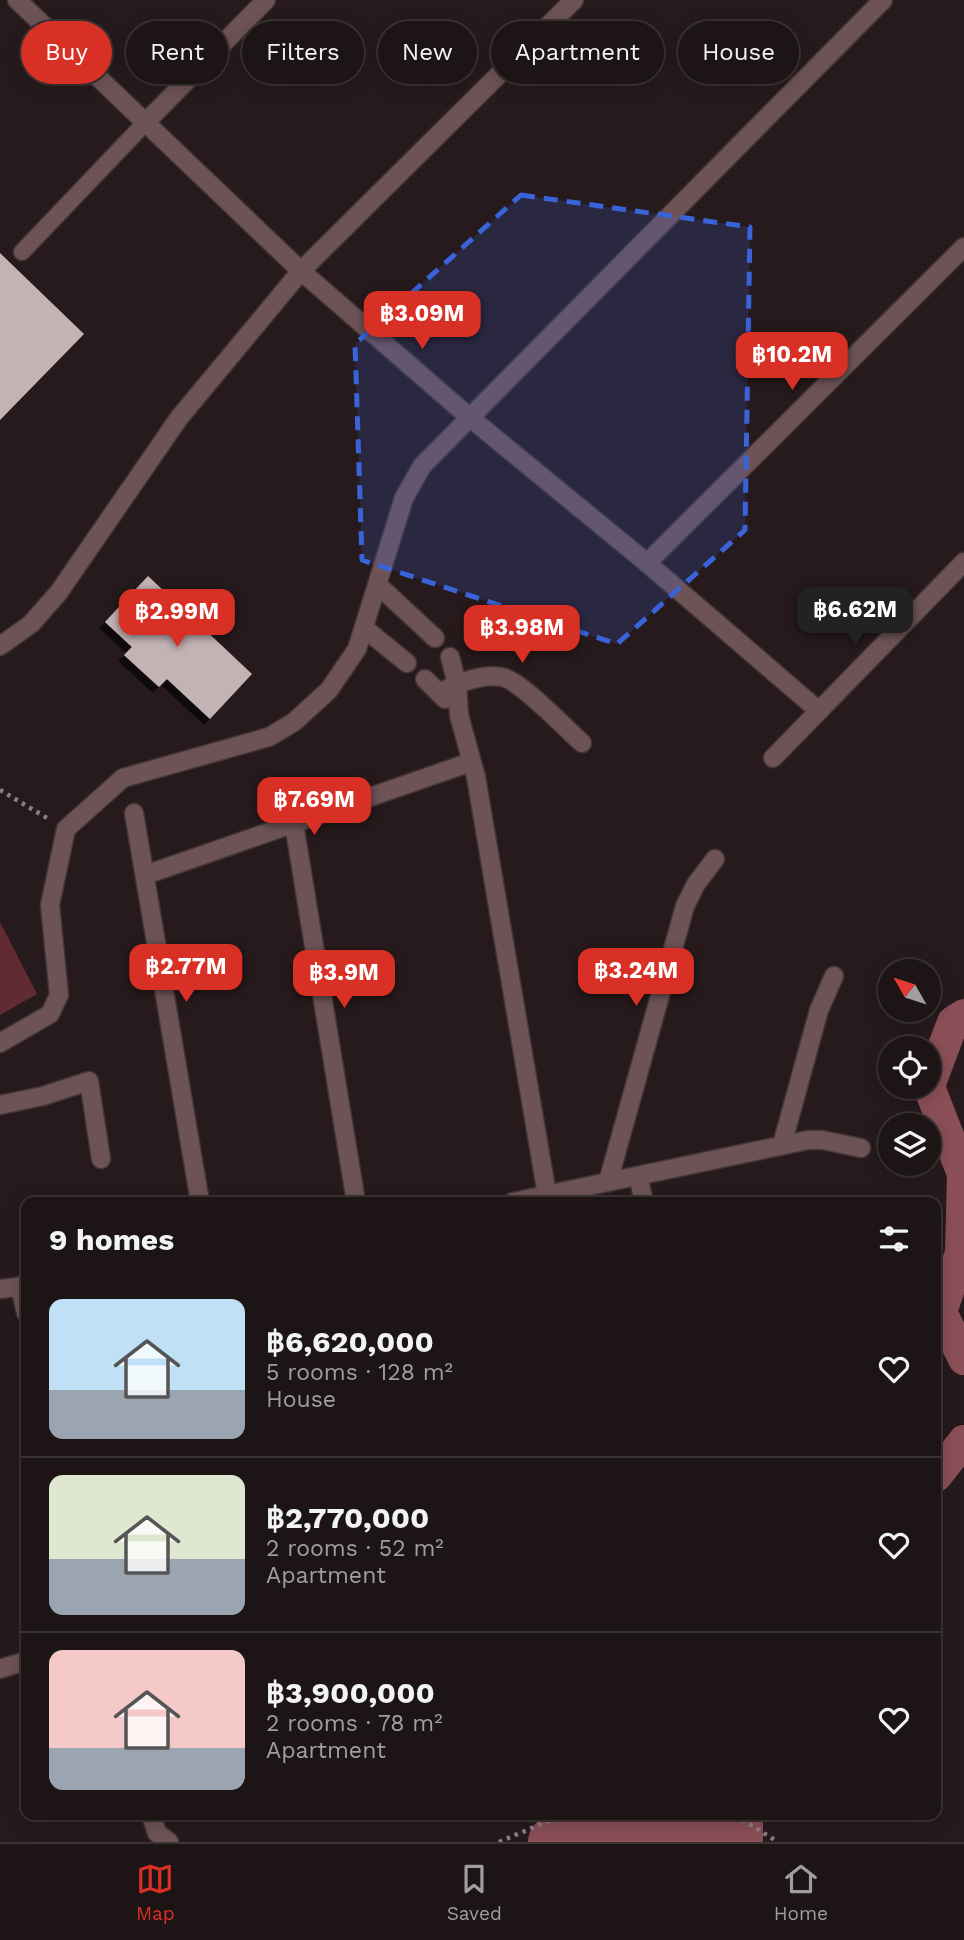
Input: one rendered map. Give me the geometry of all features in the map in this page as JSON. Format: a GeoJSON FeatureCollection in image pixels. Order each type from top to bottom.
{"type":"FeatureCollection","features":[{"type":"Feature","properties":{"kind":"street"},"geometry":{"type":"LineString","coordinates":[[17,0],[302,271],[468,416],[647,563],[819,711]]}},
{"type":"Feature","properties":{"kind":"street"},"geometry":{"type":"LineString","coordinates":[[146,122],[266,0]]}},
{"type":"Feature","properties":{"kind":"street"},"geometry":{"type":"LineString","coordinates":[[0,646],[31,624],[59,592],[179,418],[302,271],[574,0]]}},
{"type":"Feature","properties":{"kind":"street"},"geometry":{"type":"LineString","coordinates":[[0,1043],[50,1014],[60,995],[50,905],[66,829],[123,778],[269,737],[294,722],[329,690],[357,649],[404,498],[422,466],[468,416],[883,0]]}},
{"type":"Feature","properties":{"kind":"street"},"geometry":{"type":"LineString","coordinates":[[647,563],[964,247]]}},
{"type":"Feature","properties":{"kind":"street"},"geometry":{"type":"LineString","coordinates":[[773,758],[964,562]]}},
{"type":"Feature","properties":{"kind":"street"},"geometry":{"type":"LineString","coordinates":[[378,585],[435,638]]}},
{"type":"Feature","properties":{"kind":"street"},"geometry":{"type":"LineString","coordinates":[[364,628],[407,663]]}},
{"type":"Feature","properties":{"kind":"street"},"geometry":{"type":"LineString","coordinates":[[450,657],[457,684],[458,715],[476,777],[547,1195]]}},
{"type":"Feature","properties":{"kind":"street"},"geometry":{"type":"LineString","coordinates":[[439,693],[457,684],[486,677],[502,677],[516,684],[582,743]]}},
{"type":"Feature","properties":{"kind":"street"},"geometry":{"type":"LineString","coordinates":[[425,679],[458,715]]}},
{"type":"Feature","properties":{"kind":"street"},"geometry":{"type":"LineString","coordinates":[[145,875],[471,762]]}},
{"type":"Feature","properties":{"kind":"street"},"geometry":{"type":"LineString","coordinates":[[134,813],[199,1197]]}},
{"type":"Feature","properties":{"kind":"street"},"geometry":{"type":"LineString","coordinates":[[294,824],[355,1197]]}},
{"type":"Feature","properties":{"kind":"street"},"geometry":{"type":"LineString","coordinates":[[608,1182],[685,906],[696,884],[715,859]]}},
{"type":"Feature","properties":{"kind":"street"},"geometry":{"type":"LineString","coordinates":[[782,1145],[819,1010],[834,976]]}},
{"type":"Feature","properties":{"kind":"street"},"geometry":{"type":"LineString","coordinates":[[0,1105],[43,1096],[89,1081],[101,1159]]}},
{"type":"Feature","properties":{"kind":"street"},"geometry":{"type":"LineString","coordinates":[[537,1197],[808,1140],[861,1148]]}},
{"type":"Feature","properties":{"kind":"street"},"geometry":{"type":"LineString","coordinates":[[638,1176],[643,1197]]}},
{"type":"Feature","properties":{"kind":"street"},"geometry":{"type":"LineString","coordinates":[[0,1289],[21,1286]]}},
{"type":"Feature","properties":{"kind":"street"},"geometry":{"type":"LineString","coordinates":[[0,1669],[21,1663]]}},
{"type":"Feature","properties":{"kind":"street"},"geometry":{"type":"LineString","coordinates":[[153,1820],[157,1833],[169,1842]]}},
{"type":"Feature","properties":{"kind":"lane"},"geometry":{"type":"LineString","coordinates":[[22,252],[146,122]]}},
{"type":"Feature","properties":{"kind":"path"},"geometry":{"type":"LineString","coordinates":[[0,790],[66,829]]}},
{"type":"Feature","properties":{"kind":"path"},"geometry":{"type":"LineString","coordinates":[[499,1842],[550,1820]]}},
{"type":"Feature","properties":{"kind":"path"},"geometry":{"type":"LineString","coordinates":[[743,1820],[778,1842]]}},
{"type":"Feature","properties":{"kind":"highlighted area"},"geometry":{"type":"Polygon","coordinates":[[[521,195],[750,227],[745,530],[617,644],[362,560],[355,344],[521,195]]]}},
{"type":"Feature","properties":{"kind":"shaded area"},"geometry":{"type":"Polygon","coordinates":[[[0,922],[37,994],[0,1015],[0,922]]]}},
{"type":"Feature","properties":{"kind":"building"},"geometry":{"type":"Polygon","coordinates":[[[0,253],[84,334],[0,420],[0,253]]]}},
{"type":"Feature","properties":{"kind":"building"},"geometry":{"type":"Polygon","coordinates":[[[148,576],[252,674],[210,719],[167,679],[159,687],[124,655],[132,647],[105,622],[148,576]]]}},
{"type":"Feature","properties":{"kind":"waterway"},"geometry":{"type":"LineString","coordinates":[[941,1054],[953,1022],[964,1015]]}},
{"type":"Feature","properties":{"kind":"waterway"},"geometry":{"type":"LineString","coordinates":[[934,1099],[963,1174],[961,1253],[941,1312],[964,1359]]}},
{"type":"Feature","properties":{"kind":"waterway"},"geometry":{"type":"LineString","coordinates":[[941,1470],[964,1441]]}},
{"type":"Feature","properties":{"kind":"waterway"},"geometry":{"type":"LineString","coordinates":[[747,1820],[747,1842]]}},
{"type":"Feature","properties":{"kind":"waterway"},"geometry":{"type":"LineString","coordinates":[[555,1842],[568,1835],[652,1822],[734,1842]]}}]}
